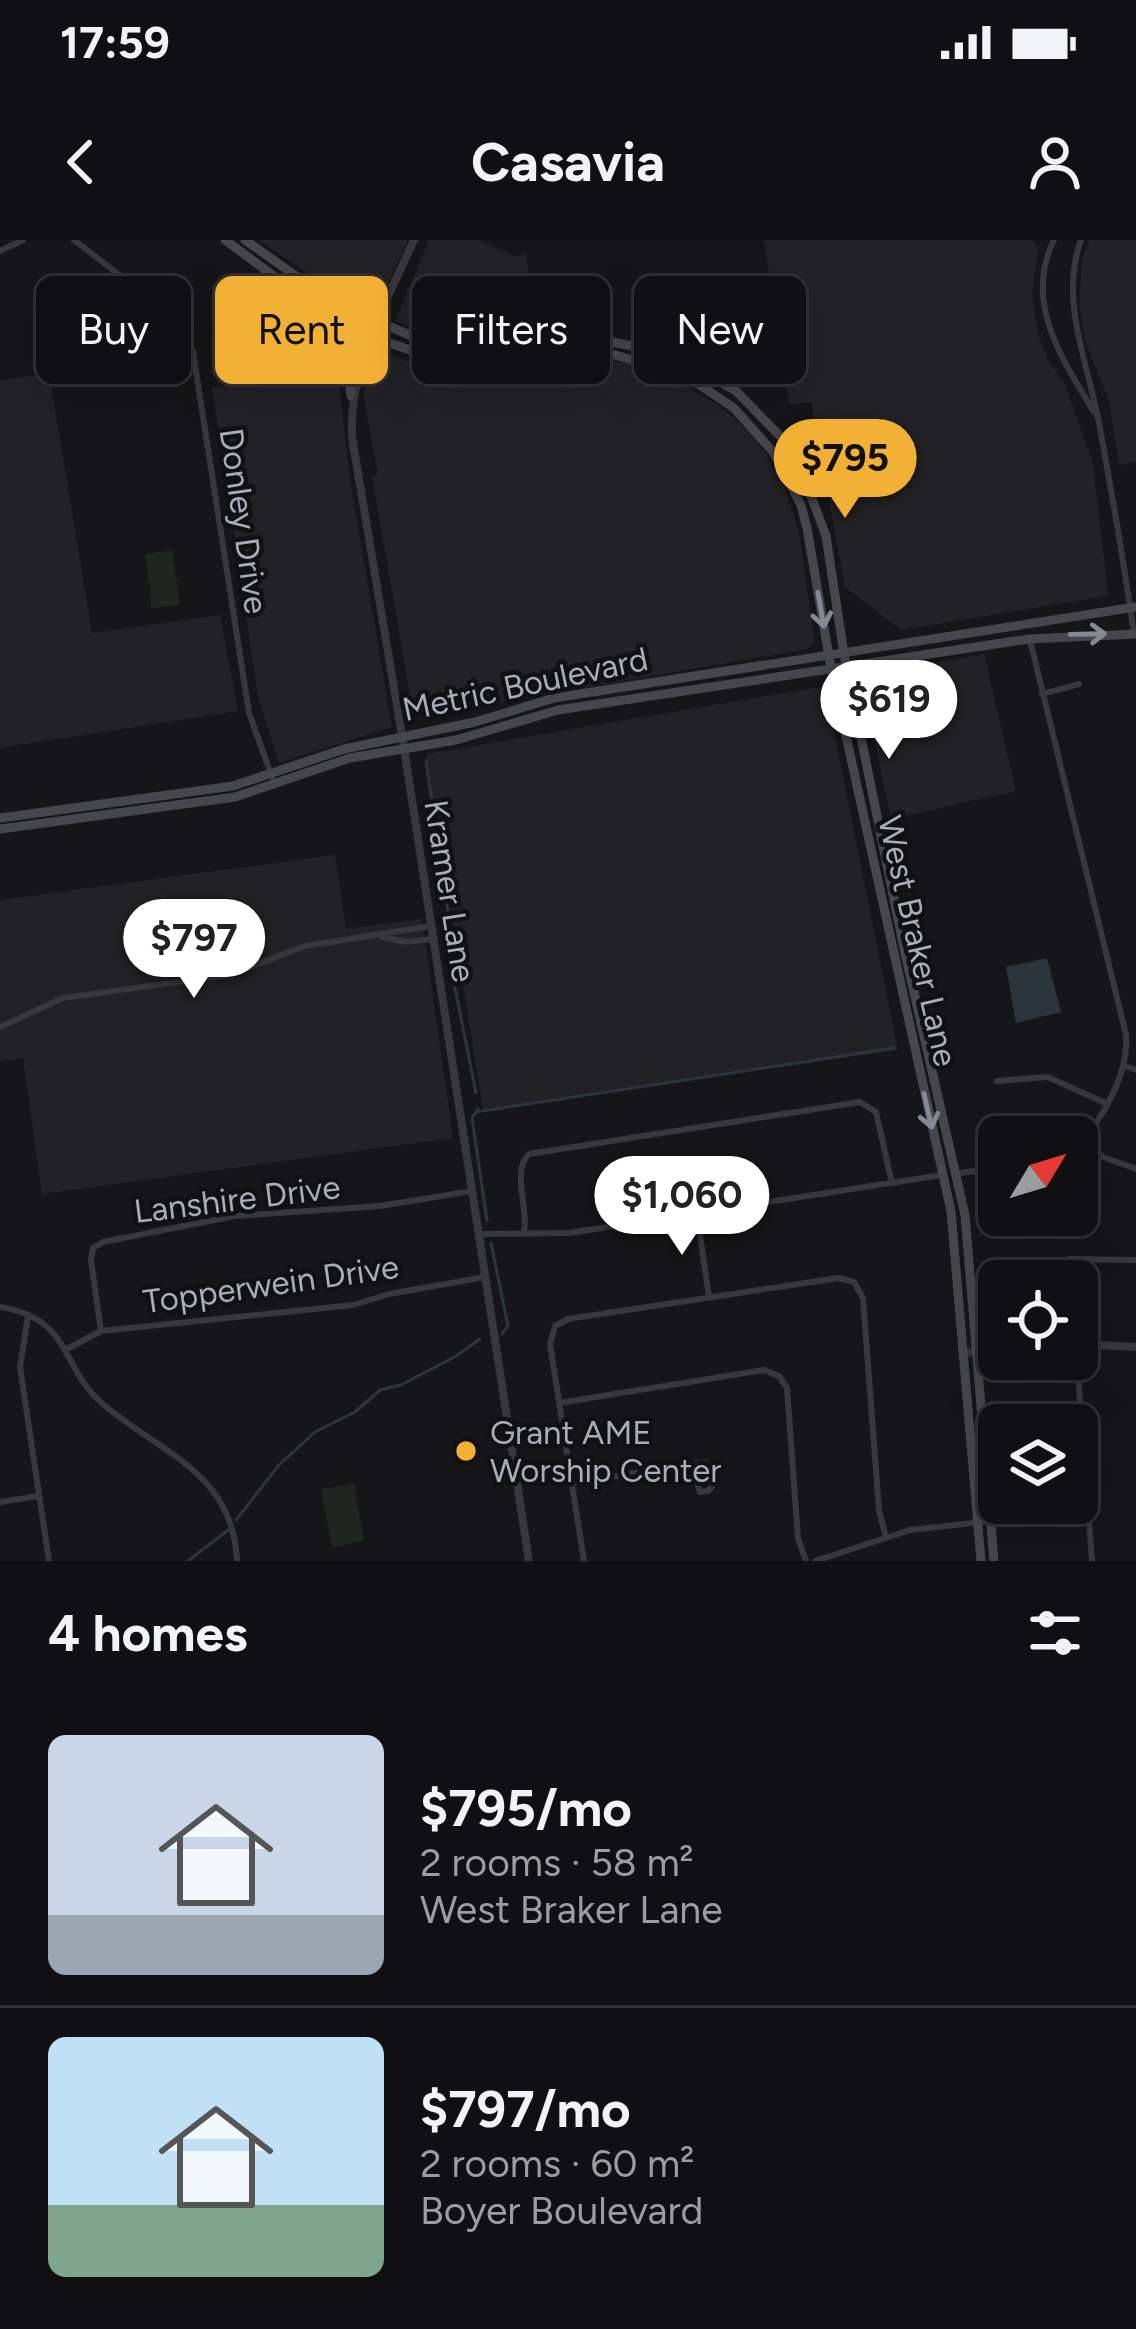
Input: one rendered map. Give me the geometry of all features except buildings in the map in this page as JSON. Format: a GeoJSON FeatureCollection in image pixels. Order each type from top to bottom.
{"type":"FeatureCollection","features":[{"type":"Feature","properties":{"kind":"main road","name":"West Braker Lane"},"geometry":{"type":"LineString","coordinates":[[225,240],[272,276]]}},
{"type":"Feature","properties":{"kind":"main road","name":"West Braker Lane"},"geometry":{"type":"LineString","coordinates":[[245,240],[296,276]]}},
{"type":"Feature","properties":{"kind":"main road","name":"West Braker Lane"},"geometry":{"type":"LineString","coordinates":[[610,354],[688,377],[729,404],[773,452],[800,505],[860,807],[956,1241],[978,1523]]}},
{"type":"Feature","properties":{"kind":"main road"},"geometry":{"type":"LineString","coordinates":[[350,384],[351,396]]}},
{"type":"Feature","properties":{"kind":"main road"},"geometry":{"type":"LineString","coordinates":[[715,393],[720,384]]}},
{"type":"Feature","properties":{"kind":"main road","name":"West Braker Lane"},"geometry":{"type":"LineString","coordinates":[[726,384],[782,437],[810,489],[826,536],[875,807],[957,1174],[978,1352]]}},
{"type":"Feature","properties":{"kind":"main road"},"geometry":{"type":"LineString","coordinates":[[729,404],[736,391]]}},
{"type":"Feature","properties":{"kind":"main road","name":"Metric Boulevard"},"geometry":{"type":"LineString","coordinates":[[0,830],[211,801],[273,781],[344,749],[403,743],[541,700],[621,694],[830,662],[1133,607]]}},
{"type":"Feature","properties":{"kind":"main road","name":"Metric Boulevard"},"geometry":{"type":"LineString","coordinates":[[846,659],[1029,639],[1135,634]]}},
{"type":"Feature","properties":{"kind":"main road","name":"Metric Boulevard"},"geometry":{"type":"LineString","coordinates":[[0,818],[273,781]]}},
{"type":"Feature","properties":{"kind":"main road"},"geometry":{"type":"LineString","coordinates":[[860,807],[875,807]]}},
{"type":"Feature","properties":{"kind":"main road"},"geometry":{"type":"LineString","coordinates":[[891,953],[905,952]]}},
{"type":"Feature","properties":{"kind":"main road","name":"West Braker Lane"},"geometry":{"type":"LineString","coordinates":[[978,1524],[981,1561]]}},
{"type":"Feature","properties":{"kind":"main road","name":"West Braker Lane"},"geometry":{"type":"LineString","coordinates":[[991,1524],[994,1561]]}},
{"type":"Feature","properties":{"kind":"street"},"geometry":{"type":"LineString","coordinates":[[0,251],[23,240]]}},
{"type":"Feature","properties":{"kind":"street","name":"Donley Drive"},"geometry":{"type":"LineString","coordinates":[[74,240],[170,314],[193,352],[248,713],[273,781]]}},
{"type":"Feature","properties":{"kind":"street","name":"Kramer Lane"},"geometry":{"type":"LineString","coordinates":[[388,298],[414,240]]}},
{"type":"Feature","properties":{"kind":"street"},"geometry":{"type":"LineString","coordinates":[[1054,240],[1042,274],[1043,307],[1063,362],[1099,420]]}},
{"type":"Feature","properties":{"kind":"street"},"geometry":{"type":"LineString","coordinates":[[1081,240],[1071,287],[1135,634]]}},
{"type":"Feature","properties":{"kind":"street"},"geometry":{"type":"LineString","coordinates":[[1063,362],[1083,355]]}},
{"type":"Feature","properties":{"kind":"street","name":"Kramer Lane"},"geometry":{"type":"LineString","coordinates":[[355,384],[351,396],[358,484],[403,743],[529,1561]]}},
{"type":"Feature","properties":{"kind":"street"},"geometry":{"type":"LineString","coordinates":[[1029,639],[1126,1035],[1124,1066],[1098,1116]]}},
{"type":"Feature","properties":{"kind":"street"},"geometry":{"type":"LineString","coordinates":[[1042,694],[1079,684]]}},
{"type":"Feature","properties":{"kind":"street"},"geometry":{"type":"LineString","coordinates":[[0,1027],[63,998],[229,975],[290,950],[431,926]]}},
{"type":"Feature","properties":{"kind":"street"},"geometry":{"type":"LineString","coordinates":[[378,936],[406,942],[433,939]]}},
{"type":"Feature","properties":{"kind":"street"},"geometry":{"type":"LineString","coordinates":[[1124,1066],[1136,1070]]}},
{"type":"Feature","properties":{"kind":"street"},"geometry":{"type":"LineString","coordinates":[[997,1081],[1048,1077],[1106,1103]]}},
{"type":"Feature","properties":{"kind":"street"},"geometry":{"type":"LineString","coordinates":[[524,1232],[520,1170],[529,1154],[860,1102],[876,1112],[892,1183]]}},
{"type":"Feature","properties":{"kind":"street"},"geometry":{"type":"LineString","coordinates":[[1098,1154],[1136,1169]]}},
{"type":"Feature","properties":{"kind":"street"},"geometry":{"type":"LineString","coordinates":[[478,1234],[569,1233],[978,1170]]}},
{"type":"Feature","properties":{"kind":"street","name":"Lanshire Drive"},"geometry":{"type":"LineString","coordinates":[[101,1331],[91,1259],[93,1248],[103,1242],[235,1216],[380,1206],[472,1191]]}},
{"type":"Feature","properties":{"kind":"street"},"geometry":{"type":"LineString","coordinates":[[697,1214],[709,1297]]}},
{"type":"Feature","properties":{"kind":"street"},"geometry":{"type":"LineString","coordinates":[[1070,1260],[1136,1260]]}},
{"type":"Feature","properties":{"kind":"street","name":"Topperwein Drive"},"geometry":{"type":"LineString","coordinates":[[67,1348],[101,1331],[353,1304],[485,1277]]}},
{"type":"Feature","properties":{"kind":"street"},"geometry":{"type":"LineString","coordinates":[[584,1561],[550,1333],[561,1322],[838,1278],[847,1278],[860,1288],[879,1510],[886,1538]]}},
{"type":"Feature","properties":{"kind":"street"},"geometry":{"type":"LineString","coordinates":[[0,1307],[29,1314],[51,1330],[67,1348],[83,1382],[104,1405],[194,1468],[233,1527],[236,1561]]}},
{"type":"Feature","properties":{"kind":"street"},"geometry":{"type":"LineString","coordinates":[[29,1314],[20,1367],[49,1561]]}},
{"type":"Feature","properties":{"kind":"street"},"geometry":{"type":"LineString","coordinates":[[1098,1345],[1136,1347]]}},
{"type":"Feature","properties":{"kind":"street"},"geometry":{"type":"LineString","coordinates":[[965,1353],[978,1352]]}},
{"type":"Feature","properties":{"kind":"street"},"geometry":{"type":"LineString","coordinates":[[559,1403],[772,1371],[787,1388],[798,1538],[810,1561],[910,1530],[978,1523]]}},
{"type":"Feature","properties":{"kind":"street"},"geometry":{"type":"LineString","coordinates":[[1079,1380],[1092,1561]]}},
{"type":"Feature","properties":{"kind":"street"},"geometry":{"type":"LineString","coordinates":[[572,1483],[692,1464],[705,1463],[713,1485],[708,1491],[700,1492],[697,1487],[692,1464]]}},
{"type":"Feature","properties":{"kind":"street"},"geometry":{"type":"LineString","coordinates":[[0,1502],[39,1496]]}},
{"type":"Feature","properties":{"kind":"shaded area"},"geometry":{"type":"Polygon","coordinates":[[[258,240],[408,240],[388,285],[388,276],[312,276],[258,240]]]}},
{"type":"Feature","properties":{"kind":"shaded area"},"geometry":{"type":"Polygon","coordinates":[[[429,240],[479,240],[514,256],[526,254],[529,276],[414,276],[429,240]]]}},
{"type":"Feature","properties":{"kind":"shaded area"},"geometry":{"type":"Polygon","coordinates":[[[764,240],[1033,240],[1038,248],[1032,294],[1038,334],[1049,362],[1065,384],[1093,464],[1108,596],[901,630],[845,587],[811,402],[789,404],[786,384],[806,384],[806,276],[769,276],[764,240]]]}},
{"type":"Feature","properties":{"kind":"shaded area"},"geometry":{"type":"Polygon","coordinates":[[[1090,240],[1136,240],[1136,462],[1119,465],[1109,401],[1086,344],[1079,305],[1082,258],[1090,240]]]}},
{"type":"Feature","properties":{"kind":"shaded area"},"geometry":{"type":"Polygon","coordinates":[[[412,280],[412,328],[395,321],[412,280]]]}},
{"type":"Feature","properties":{"kind":"shaded area"},"geometry":{"type":"Polygon","coordinates":[[[388,355],[412,363],[412,384],[610,384],[610,361],[634,365],[634,384],[682,384],[742,425],[765,452],[786,490],[799,533],[815,643],[808,649],[413,713],[372,476],[378,475],[363,394],[366,384],[388,384],[388,355]]]}},
{"type":"Feature","properties":{"kind":"shaded area"},"geometry":{"type":"Polygon","coordinates":[[[36,375],[36,384],[51,384],[92,633],[220,615],[238,711],[0,748],[0,380],[36,375]]]}},
{"type":"Feature","properties":{"kind":"shaded area"},"geometry":{"type":"Polygon","coordinates":[[[339,384],[392,727],[279,763],[258,697],[212,387],[339,384]]]}},
{"type":"Feature","properties":{"kind":"shaded area"},"geometry":{"type":"Polygon","coordinates":[[[172,550],[176,577],[181,579],[176,581],[180,605],[151,608],[150,585],[144,584],[149,581],[145,554],[172,550]]]}},
{"type":"Feature","properties":{"kind":"shaded area"},"geometry":{"type":"Polygon","coordinates":[[[984,654],[1016,791],[891,819],[861,676],[984,654]]]}},
{"type":"Feature","properties":{"kind":"shaded area"},"geometry":{"type":"Polygon","coordinates":[[[825,686],[898,1050],[483,1110],[426,754],[825,686]]]}},
{"type":"Feature","properties":{"kind":"shaded area"},"geometry":{"type":"Polygon","coordinates":[[[335,855],[346,929],[422,919],[453,1138],[42,1194],[23,1058],[0,1061],[0,900],[335,855]]]}},
{"type":"Feature","properties":{"kind":"shaded area"},"geometry":{"type":"Polygon","coordinates":[[[1047,958],[1061,1012],[1016,1023],[1006,967],[1047,958]]]}},
{"type":"Feature","properties":{"kind":"shaded area"},"geometry":{"type":"Polygon","coordinates":[[[354,1484],[364,1541],[332,1547],[321,1489],[354,1484]]]}},
{"type":"Feature","properties":{"kind":"waterway"},"geometry":{"type":"LineString","coordinates":[[426,761],[448,911]]}},
{"type":"Feature","properties":{"kind":"waterway"},"geometry":{"type":"LineString","coordinates":[[453,953],[452,973],[476,1093]]}},
{"type":"Feature","properties":{"kind":"waterway"},"geometry":{"type":"LineString","coordinates":[[476,1112],[894,1048]]}},
{"type":"Feature","properties":{"kind":"waterway"},"geometry":{"type":"LineString","coordinates":[[478,1109],[472,1118],[487,1221]]}},
{"type":"Feature","properties":{"kind":"waterway"},"geometry":{"type":"LineString","coordinates":[[491,1243],[508,1326],[502,1334]]}},
{"type":"Feature","properties":{"kind":"waterway"},"geometry":{"type":"LineString","coordinates":[[236,1520],[279,1465],[315,1432],[355,1412],[380,1390],[401,1385],[480,1339]]}},
{"type":"Feature","properties":{"kind":"waterway"},"geometry":{"type":"LineString","coordinates":[[188,1561],[228,1530]]}},
{"type":"Feature","properties":{"kind":"place","name":"Grant AME Worship Center"},"geometry":{"type":"Point","coordinates":[466,1451]}}]}
